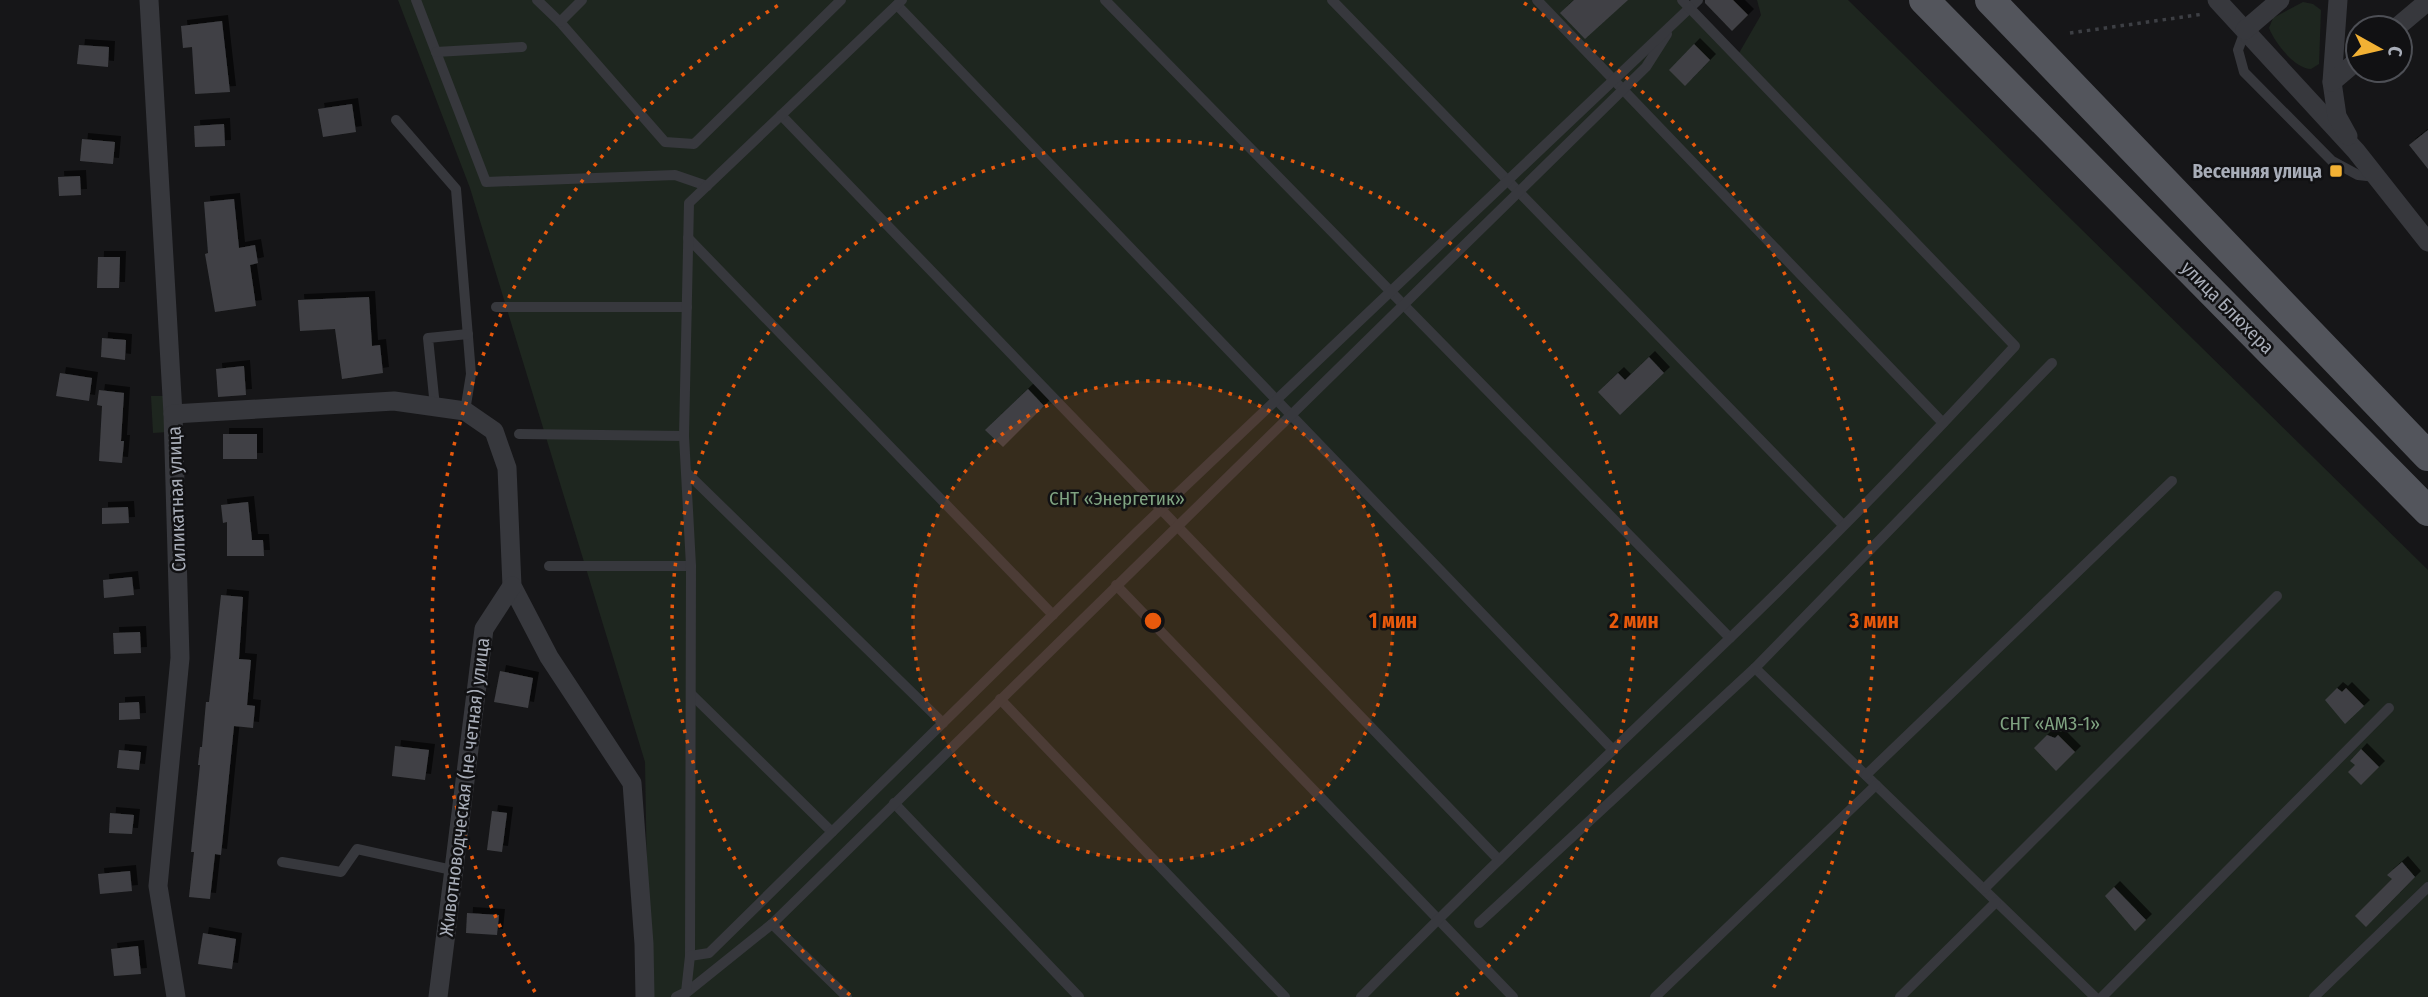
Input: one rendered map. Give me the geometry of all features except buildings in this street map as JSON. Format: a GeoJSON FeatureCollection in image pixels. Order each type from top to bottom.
{"type":"FeatureCollection","features":[{"type":"Feature","properties":{"kind":"main road","name":"улица Блюхера"},"geometry":{"type":"LineString","coordinates":[[1924,0],[2428,511]]}},
{"type":"Feature","properties":{"kind":"main road","name":"улица Блюхера"},"geometry":{"type":"LineString","coordinates":[[1990,0],[2428,456]]}},
{"type":"Feature","properties":{"kind":"street","name":"Силикатная улица"},"geometry":{"type":"LineString","coordinates":[[149,0],[173,414],[180,659],[158,886],[176,997]]}},
{"type":"Feature","properties":{"kind":"street"},"geometry":{"type":"LineString","coordinates":[[2245,30],[2280,0]]}},
{"type":"Feature","properties":{"kind":"street"},"geometry":{"type":"LineString","coordinates":[[2338,0],[2332,82],[2337,116],[2356,151]]}},
{"type":"Feature","properties":{"kind":"street"},"geometry":{"type":"LineString","coordinates":[[2413,14],[2428,1]]}},
{"type":"Feature","properties":{"kind":"street"},"geometry":{"type":"LineString","coordinates":[[2222,5],[2356,151],[2428,242]]}},
{"type":"Feature","properties":{"kind":"street"},"geometry":{"type":"LineString","coordinates":[[2332,82],[2344,72]]}},
{"type":"Feature","properties":{"kind":"street"},"geometry":{"type":"LineString","coordinates":[[173,414],[394,401],[465,411],[494,431],[507,468],[512,586],[548,657],[632,783],[644,944],[645,997]]}},
{"type":"Feature","properties":{"kind":"street","name":"Животноводческая (не четная) улица"},"geometry":{"type":"LineString","coordinates":[[438,997],[484,629],[512,586]]}},
{"type":"Feature","properties":{"kind":"lane"},"geometry":{"type":"LineString","coordinates":[[416,0],[486,183],[675,175],[707,186]]}},
{"type":"Feature","properties":{"kind":"lane"},"geometry":{"type":"LineString","coordinates":[[537,0],[664,142],[694,144],[841,0]]}},
{"type":"Feature","properties":{"kind":"lane"},"geometry":{"type":"LineString","coordinates":[[559,22],[582,0]]}},
{"type":"Feature","properties":{"kind":"lane"},"geometry":{"type":"LineString","coordinates":[[1105,0],[1730,638]]}},
{"type":"Feature","properties":{"kind":"lane"},"geometry":{"type":"LineString","coordinates":[[1332,0],[1843,526]]}},
{"type":"Feature","properties":{"kind":"lane"},"geometry":{"type":"LineString","coordinates":[[1537,0],[1943,423]]}},
{"type":"Feature","properties":{"kind":"lane"},"geometry":{"type":"LineString","coordinates":[[686,994],[690,956],[691,566],[684,436],[689,203],[900,3],[1275,400],[1612,749]]}},
{"type":"Feature","properties":{"kind":"lane"},"geometry":{"type":"LineString","coordinates":[[690,956],[709,953],[1161,509],[1675,21],[1690,3],[2015,346],[1843,526],[1361,997]]}},
{"type":"Feature","properties":{"kind":"lane"},"geometry":{"type":"LineString","coordinates":[[676,997],[686,994],[772,924],[1646,67],[1675,21]]}},
{"type":"Feature","properties":{"kind":"lane"},"geometry":{"type":"LineString","coordinates":[[2245,30],[2238,50],[2244,72],[2332,161],[2358,174],[2376,177]]}},
{"type":"Feature","properties":{"kind":"lane"},"geometry":{"type":"LineString","coordinates":[[436,52],[522,47]]}},
{"type":"Feature","properties":{"kind":"lane"},"geometry":{"type":"LineString","coordinates":[[781,115],[1499,860]]}},
{"type":"Feature","properties":{"kind":"lane"},"geometry":{"type":"LineString","coordinates":[[396,120],[456,189],[471,374],[465,411]]}},
{"type":"Feature","properties":{"kind":"lane"},"geometry":{"type":"LineString","coordinates":[[688,238],[1053,615]]}},
{"type":"Feature","properties":{"kind":"lane"},"geometry":{"type":"LineString","coordinates":[[496,307],[687,307]]}},
{"type":"Feature","properties":{"kind":"lane"},"geometry":{"type":"LineString","coordinates":[[435,407],[428,338],[468,334]]}},
{"type":"Feature","properties":{"kind":"lane"},"geometry":{"type":"LineString","coordinates":[[1479,923],[1755,668],[2052,363]]}},
{"type":"Feature","properties":{"kind":"lane"},"geometry":{"type":"LineString","coordinates":[[519,434],[684,436]]}},
{"type":"Feature","properties":{"kind":"lane"},"geometry":{"type":"LineString","coordinates":[[686,472],[943,723]]}},
{"type":"Feature","properties":{"kind":"lane"},"geometry":{"type":"LineString","coordinates":[[1866,775],[2172,481]]}},
{"type":"Feature","properties":{"kind":"lane"},"geometry":{"type":"LineString","coordinates":[[549,566],[691,566]]}},
{"type":"Feature","properties":{"kind":"lane"},"geometry":{"type":"LineString","coordinates":[[1116,586],[1513,997]]}},
{"type":"Feature","properties":{"kind":"lane"},"geometry":{"type":"LineString","coordinates":[[1983,889],[2277,596]]}},
{"type":"Feature","properties":{"kind":"lane"},"geometry":{"type":"LineString","coordinates":[[1755,668],[2095,997]]}},
{"type":"Feature","properties":{"kind":"lane"},"geometry":{"type":"LineString","coordinates":[[691,694],[832,832]]}},
{"type":"Feature","properties":{"kind":"lane"},"geometry":{"type":"LineString","coordinates":[[1000,699],[1285,997]]}},
{"type":"Feature","properties":{"kind":"lane"},"geometry":{"type":"LineString","coordinates":[[2102,997],[2389,708]]}},
{"type":"Feature","properties":{"kind":"lane"},"geometry":{"type":"LineString","coordinates":[[1655,997],[1876,785]]}},
{"type":"Feature","properties":{"kind":"lane"},"geometry":{"type":"LineString","coordinates":[[894,803],[1079,997]]}},
{"type":"Feature","properties":{"kind":"lane"},"geometry":{"type":"LineString","coordinates":[[282,862],[341,872],[357,849],[452,870]]}},
{"type":"Feature","properties":{"kind":"lane"},"geometry":{"type":"LineString","coordinates":[[2314,997],[2428,887]]}},
{"type":"Feature","properties":{"kind":"lane"},"geometry":{"type":"LineString","coordinates":[[1900,997],[1996,902]]}},
{"type":"Feature","properties":{"kind":"lane"},"geometry":{"type":"LineString","coordinates":[[772,924],[847,997]]}},
{"type":"Feature","properties":{"kind":"path"},"geometry":{"type":"LineString","coordinates":[[2070,33],[2222,5]]}},
{"type":"Feature","properties":{"kind":"green space","name":"СНТ «Энергетик»"},"geometry":{"type":"Polygon","coordinates":[[[398,0],[1679,0],[1735,60],[1761,15],[1757,0],[1848,0],[2428,570],[2428,997],[649,997],[645,762],[470,188],[398,0]]]}},
{"type":"Feature","properties":{"kind":"green space"},"geometry":{"type":"Polygon","coordinates":[[[2303,2],[2313,4],[2321,10],[2319,64],[2311,69],[2298,64],[2286,54],[2269,28],[2273,18],[2303,2]]]}},
{"type":"Feature","properties":{"kind":"green space"},"geometry":{"type":"Polygon","coordinates":[[[151,396],[167,396],[168,432],[153,433],[151,396]]]}},
{"type":"Feature","properties":{"kind":"place","name":"Весенняя улица"},"geometry":{"type":"Point","coordinates":[2336,171]}},
{"type":"Feature","properties":{"kind":"park label","name":"СНТ «АМЗ-1»"},"geometry":{"type":"Point","coordinates":[2050,723]}}]}
